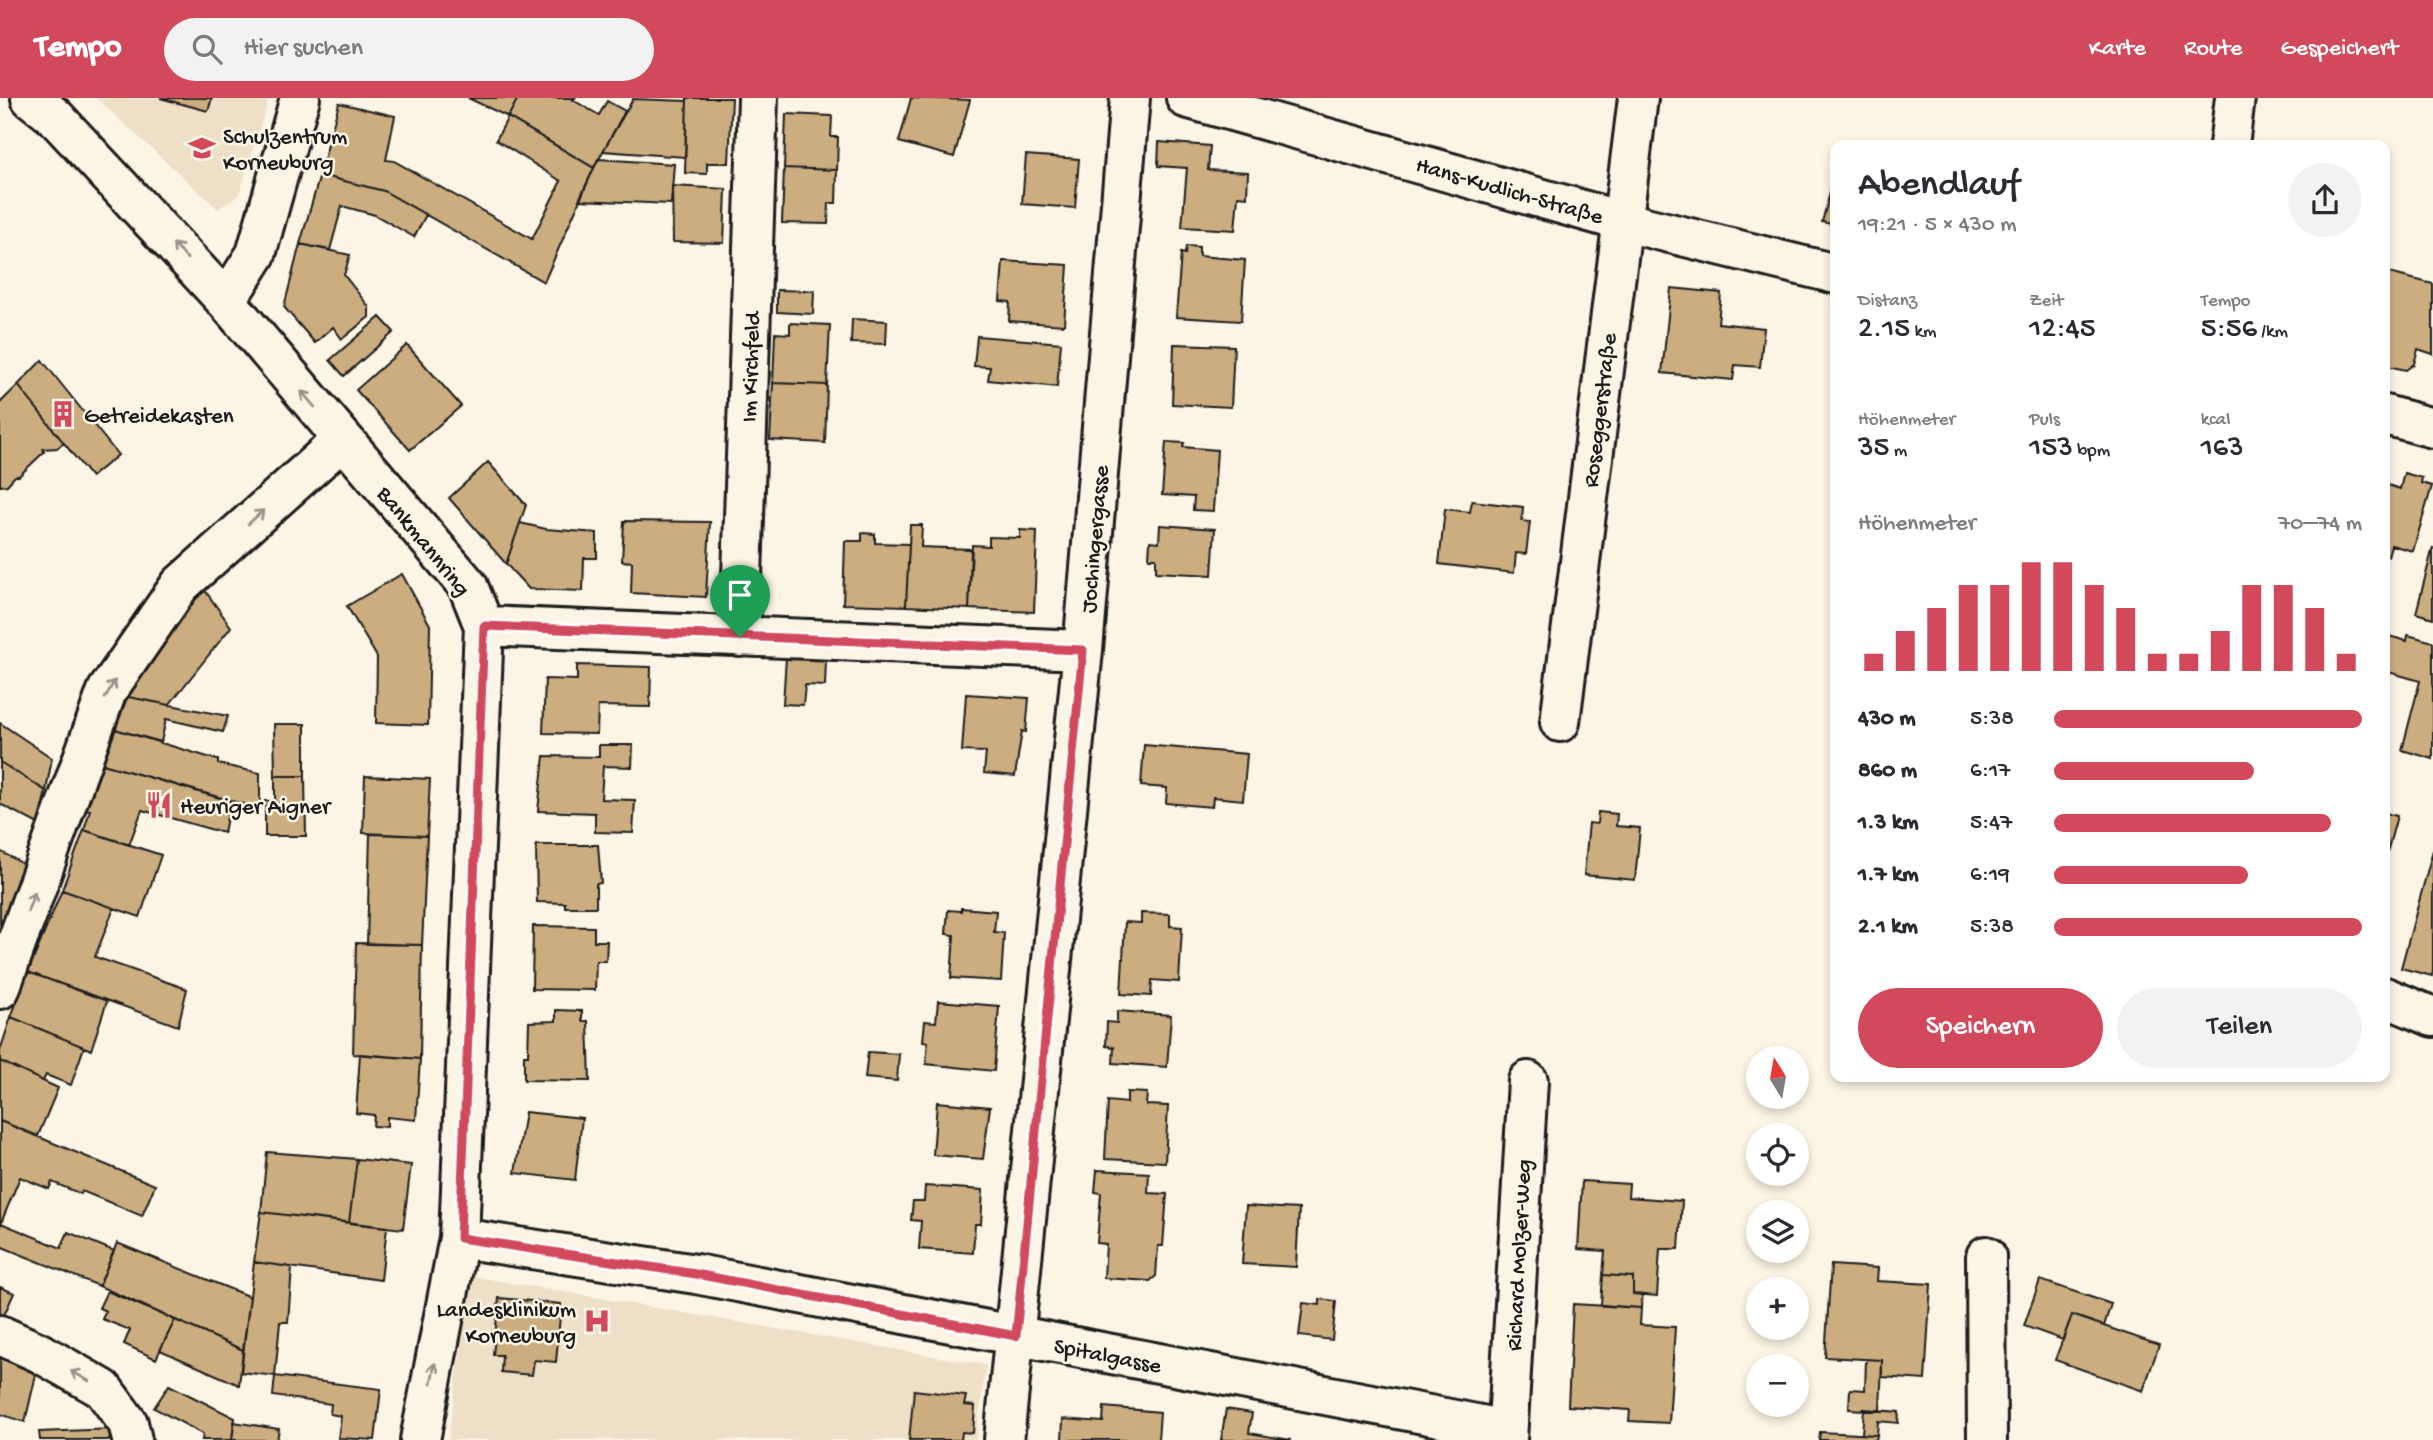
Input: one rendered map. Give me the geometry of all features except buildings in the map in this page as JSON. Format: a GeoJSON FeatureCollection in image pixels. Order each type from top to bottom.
{"type":"FeatureCollection","features":[{"type":"Feature","properties":{"kind":"street","name":"Bankmannring"},"geometry":{"type":"LineString","coordinates":[[31,98],[55,117],[226,300],[468,586],[484,626],[460,1238],[420,1440]]}},
{"type":"Feature","properties":{"kind":"street"},"geometry":{"type":"LineString","coordinates":[[226,300],[256,254],[300,98]]}},
{"type":"Feature","properties":{"kind":"street","name":"Im Kirchfeld"},"geometry":{"type":"LineString","coordinates":[[740,637],[758,98]]}},
{"type":"Feature","properties":{"kind":"street","name":"Jochingergasse"},"geometry":{"type":"LineString","coordinates":[[1004,1440],[1083,650],[1130,98]]}},
{"type":"Feature","properties":{"kind":"street","name":"Hans-Kudlich-Straße"},"geometry":{"type":"LineString","coordinates":[[1186,98],[1621,221],[1830,273]]}},
{"type":"Feature","properties":{"kind":"street","name":"Roseggerstraße"},"geometry":{"type":"LineString","coordinates":[[1560,722],[1638,98]]}},
{"type":"Feature","properties":{"kind":"street"},"geometry":{"type":"LineString","coordinates":[[2230,140],[2235,98]]}},
{"type":"Feature","properties":{"kind":"street"},"geometry":{"type":"LineString","coordinates":[[2390,416],[2433,428]]}},
{"type":"Feature","properties":{"kind":"street"},"geometry":{"type":"LineString","coordinates":[[0,989],[107,691],[180,585],[342,440]]}},
{"type":"Feature","properties":{"kind":"street"},"geometry":{"type":"LineString","coordinates":[[484,626],[1083,650]]}},
{"type":"Feature","properties":{"kind":"street"},"geometry":{"type":"LineString","coordinates":[[2390,999],[2433,1017]]}},
{"type":"Feature","properties":{"kind":"street","name":"Richard Molzer-Weg"},"geometry":{"type":"LineString","coordinates":[[1507,1435],[1528,1081]]}},
{"type":"Feature","properties":{"kind":"street","name":"Spitalgasse"},"geometry":{"type":"LineString","coordinates":[[460,1238],[696,1274],[1507,1435]]}},
{"type":"Feature","properties":{"kind":"street"},"geometry":{"type":"LineString","coordinates":[[1986,1256],[1987,1440]]}},
{"type":"Feature","properties":{"kind":"street"},"geometry":{"type":"LineString","coordinates":[[0,1335],[40,1353],[103,1389],[130,1432]]}},
{"type":"Feature","properties":{"kind":"shaded area","name":"Schulzentrum Korneuburg"},"geometry":{"type":"Polygon","coordinates":[[[96,98],[269,98],[239,195],[218,209],[96,98]]]}},
{"type":"Feature","properties":{"kind":"shaded area","name":"Landesklinikum Korneuburg"},"geometry":{"type":"Polygon","coordinates":[[[471,1276],[986,1365],[976,1440],[448,1440],[471,1276]]]}},
{"type":"Feature","properties":{"kind":"place","name":"Schulzentrum Korneuburg"},"geometry":{"type":"Point","coordinates":[202,148]}},
{"type":"Feature","properties":{"kind":"place","name":"Getreidekasten"},"geometry":{"type":"Point","coordinates":[63,414]}},
{"type":"Feature","properties":{"kind":"place","name":"Heuriger Aigner"},"geometry":{"type":"Point","coordinates":[159,805]}},
{"type":"Feature","properties":{"kind":"place","name":"Landesklinikum Korneuburg"},"geometry":{"type":"Point","coordinates":[597,1321]}},
{"type":"Feature","properties":{"kind":"route"},"geometry":{"type":"LineString","coordinates":[[484,626],[740,637],[1083,650],[1016,1336],[696,1274],[460,1238],[484,626]]}}]}
